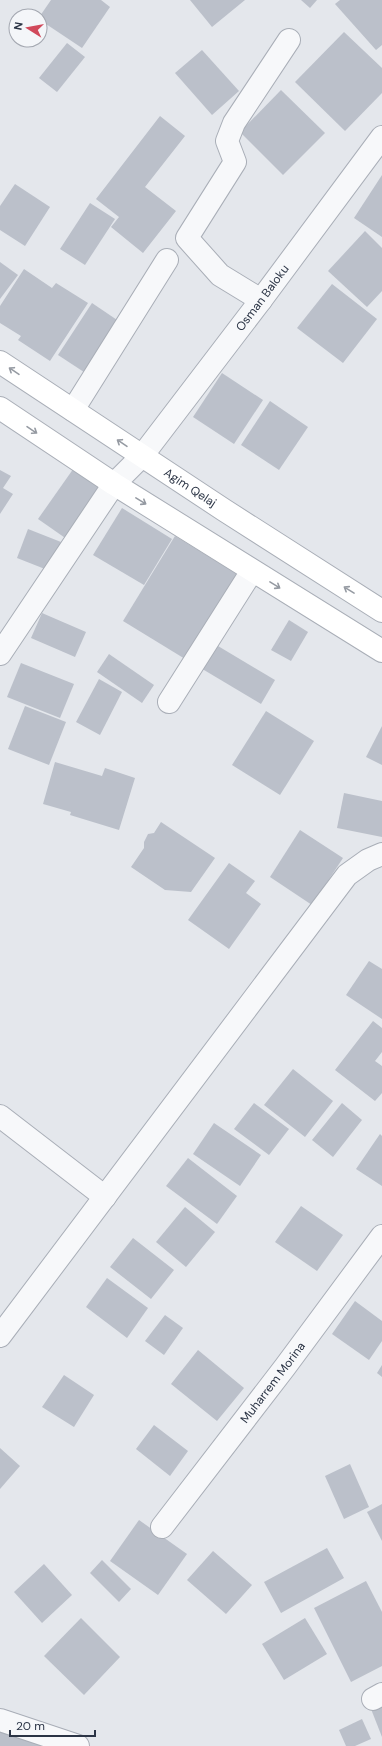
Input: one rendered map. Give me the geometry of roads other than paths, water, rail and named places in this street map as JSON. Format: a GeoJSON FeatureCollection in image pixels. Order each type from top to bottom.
{"type":"FeatureCollection","features":[{"type":"Feature","properties":{"kind":"main road","name":"Agim Qelaj"},"geometry":{"type":"LineString","coordinates":[[0,362],[224,510],[382,611]]}},
{"type":"Feature","properties":{"kind":"main road"},"geometry":{"type":"LineString","coordinates":[[0,408],[114,484],[382,651]]}},
{"type":"Feature","properties":{"kind":"main road"},"geometry":{"type":"LineString","coordinates":[[203,539],[224,510]]}},
{"type":"Feature","properties":{"kind":"street"},"geometry":{"type":"LineString","coordinates":[[261,300],[220,275],[187,238],[236,162],[227,141],[234,123],[289,40]]}},
{"type":"Feature","properties":{"kind":"street","name":"Osman Baloku"},"geometry":{"type":"LineString","coordinates":[[0,654],[114,484],[142,456],[261,300],[382,137]]}},
{"type":"Feature","properties":{"kind":"street"},"geometry":{"type":"LineString","coordinates":[[73,410],[167,260]]}},
{"type":"Feature","properties":{"kind":"street"},"geometry":{"type":"LineString","coordinates":[[169,702],[252,571]]}},
{"type":"Feature","properties":{"kind":"street"},"geometry":{"type":"LineString","coordinates":[[0,1336],[347,875],[368,860],[382,854]]}},
{"type":"Feature","properties":{"kind":"street"},"geometry":{"type":"LineString","coordinates":[[0,1116],[105,1197]]}},
{"type":"Feature","properties":{"kind":"street","name":"Muharrem Morina"},"geometry":{"type":"LineString","coordinates":[[162,1527],[285,1367],[382,1236]]}},
{"type":"Feature","properties":{"kind":"street"},"geometry":{"type":"LineString","coordinates":[[0,1720],[78,1746]]}}]}
